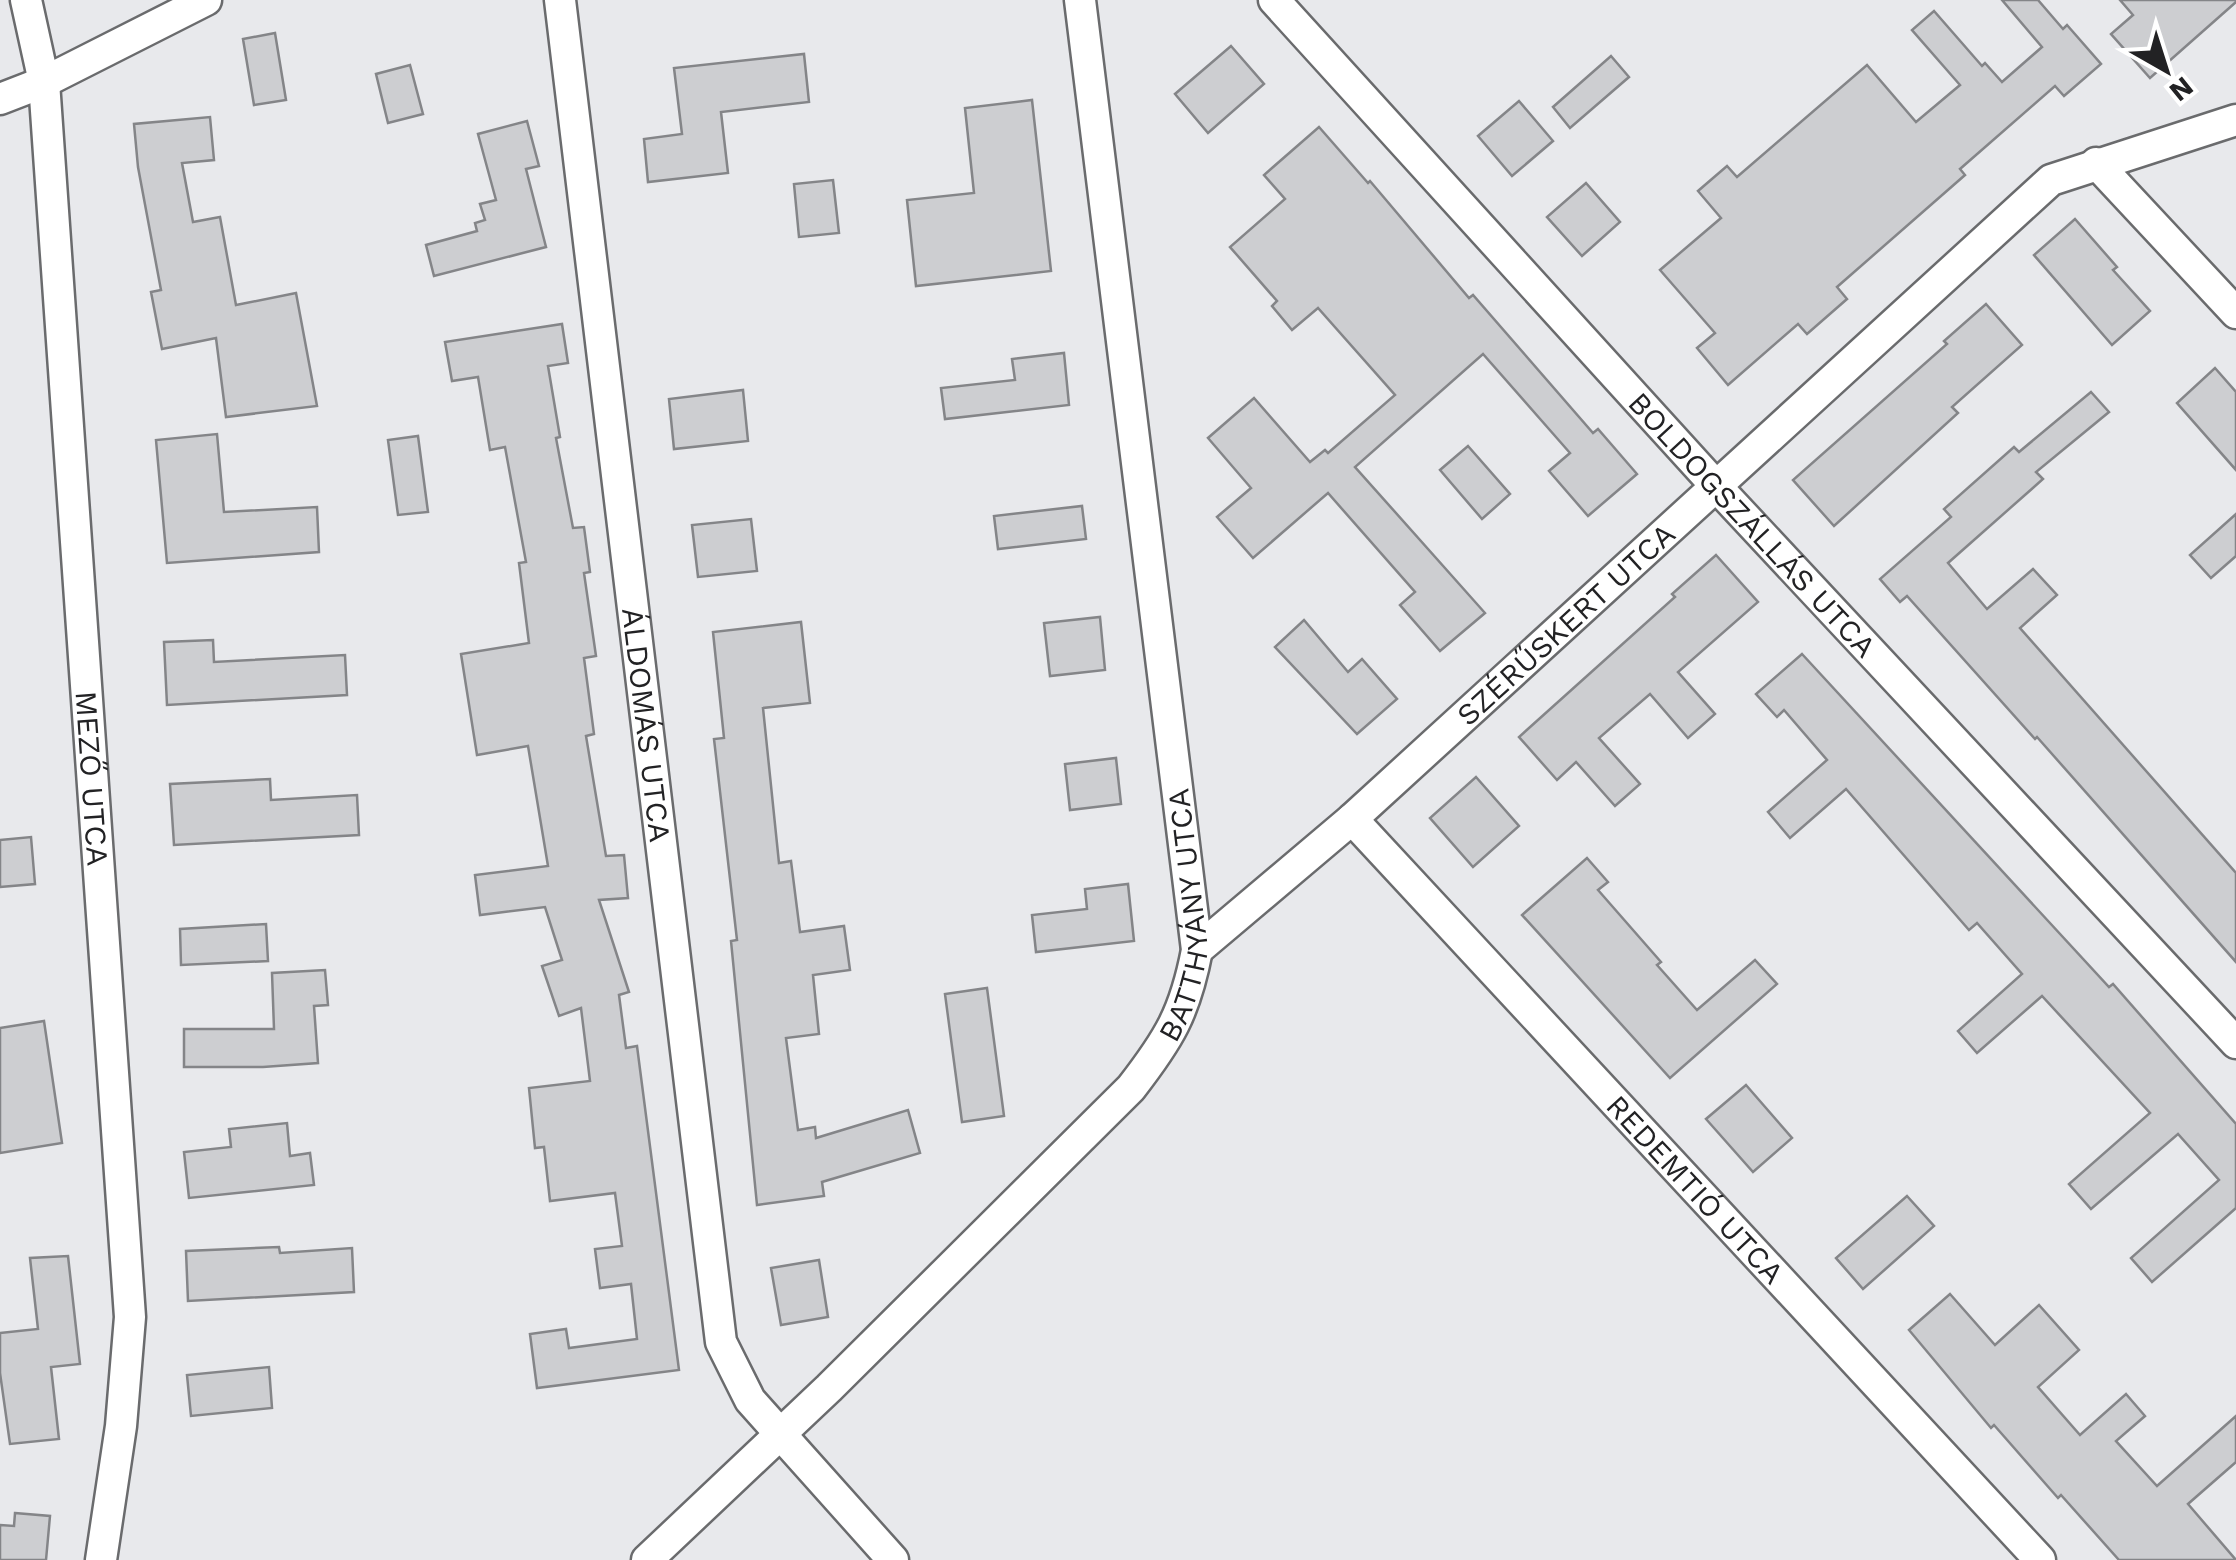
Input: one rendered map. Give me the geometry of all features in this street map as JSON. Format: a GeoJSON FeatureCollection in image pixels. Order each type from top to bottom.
{"type":"FeatureCollection","features":[{"type":"Feature","properties":{"kind":"street","name":"MEZŐ UTCA"},"geometry":{"type":"LineString","coordinates":[[26,0],[44,82],[130,1317],[121,1426],[101,1560]]}},
{"type":"Feature","properties":{"kind":"street"},"geometry":{"type":"LineString","coordinates":[[0,99],[44,82],[206,0]]}},
{"type":"Feature","properties":{"kind":"street","name":"ÁLDOMÁS UTCA"},"geometry":{"type":"LineString","coordinates":[[560,0],[720,1342],[750,1400],[894,1560]]}},
{"type":"Feature","properties":{"kind":"street","name":"BATTHYÁNY UTCA"},"geometry":{"type":"LineString","coordinates":[[647,1560],[830,1388],[1130,1088],[1168,1041],[1189,994],[1196,950],[1080,0]]}},
{"type":"Feature","properties":{"kind":"street","name":"BOLDOGSZÁLLÁS UTCA"},"geometry":{"type":"LineString","coordinates":[[1274,0],[1716,486],[2236,1043]]}},
{"type":"Feature","properties":{"kind":"street","name":"SZÉRŰSKERT UTCA"},"geometry":{"type":"LineString","coordinates":[[1196,950],[1352,820],[2050,180],[2236,120]]}},
{"type":"Feature","properties":{"kind":"street"},"geometry":{"type":"LineString","coordinates":[[2096,163],[2236,314]]}},
{"type":"Feature","properties":{"kind":"street","name":"REDEMTIÓ UTCA"},"geometry":{"type":"LineString","coordinates":[[1352,820],[2040,1560]]}},
{"type":"Feature","properties":{"kind":"building"},"geometry":{"type":"Polygon","coordinates":[[[2002,0],[2038,0],[2063,29],[2067,25],[2101,64],[2064,96],[2055,86],[1960,169],[1965,175],[1837,287],[1847,299],[1807,334],[1798,324],[1728,385],[1697,348],[1715,333],[1660,270],[1721,218],[1698,191],[1727,166],[1737,177],[1867,65],[1916,122],[1960,85],[1912,30],[1934,11],[1982,66],[1985,63],[2002,82],[2042,47],[2002,0]]]}},
{"type":"Feature","properties":{"kind":"building"},"geometry":{"type":"Polygon","coordinates":[[[2120,0],[2236,2],[2150,78],[2111,34],[2133,15],[2120,0]]]}},
{"type":"Feature","properties":{"kind":"building"},"geometry":{"type":"Polygon","coordinates":[[[275,33],[286,100],[254,105],[243,39],[275,33]]]}},
{"type":"Feature","properties":{"kind":"building"},"geometry":{"type":"Polygon","coordinates":[[[1231,46],[1264,84],[1208,133],[1175,94],[1231,46]]]}},
{"type":"Feature","properties":{"kind":"building"},"geometry":{"type":"Polygon","coordinates":[[[804,54],[809,102],[721,112],[728,173],[648,182],[644,139],[682,134],[674,68],[804,54]]]}},
{"type":"Feature","properties":{"kind":"building"},"geometry":{"type":"Polygon","coordinates":[[[1611,56],[1629,77],[1570,128],[1553,107],[1611,56]]]}},
{"type":"Feature","properties":{"kind":"building"},"geometry":{"type":"Polygon","coordinates":[[[410,65],[423,114],[388,123],[376,74],[410,65]]]}},
{"type":"Feature","properties":{"kind":"building"},"geometry":{"type":"Polygon","coordinates":[[[1032,100],[1051,271],[916,286],[907,200],[974,193],[965,108],[1032,100]]]}},
{"type":"Feature","properties":{"kind":"building"},"geometry":{"type":"Polygon","coordinates":[[[1519,101],[1553,141],[1512,176],[1478,136],[1519,101]]]}},
{"type":"Feature","properties":{"kind":"building"},"geometry":{"type":"Polygon","coordinates":[[[210,117],[214,160],[182,163],[193,222],[220,217],[236,305],[296,293],[317,406],[226,417],[216,338],[162,349],[151,292],[161,290],[134,124],[210,117]]]}},
{"type":"Feature","properties":{"kind":"building"},"geometry":{"type":"Polygon","coordinates":[[[527,121],[539,166],[526,169],[546,247],[434,276],[426,245],[477,231],[475,223],[485,220],[480,204],[496,200],[478,134],[527,121]]]}},
{"type":"Feature","properties":{"kind":"building"},"geometry":{"type":"Polygon","coordinates":[[[1319,127],[1469,298],[1473,295],[1593,433],[1598,429],[1637,474],[1588,516],[1549,471],[1570,453],[1483,354],[1355,467],[1485,613],[1440,651],[1400,605],[1415,592],[1328,493],[1253,558],[1217,517],[1251,488],[1208,438],[1254,398],[1310,462],[1325,450],[1328,453],[1395,395],[1318,308],[1292,330],[1272,306],[1277,301],[1230,247],[1285,199],[1264,175],[1319,127]]]}},
{"type":"Feature","properties":{"kind":"building"},"geometry":{"type":"Polygon","coordinates":[[[833,180],[839,233],[799,237],[794,184],[833,180]]]}},
{"type":"Feature","properties":{"kind":"building"},"geometry":{"type":"Polygon","coordinates":[[[1586,183],[1620,222],[1582,256],[1547,217],[1586,183]]]}},
{"type":"Feature","properties":{"kind":"building"},"geometry":{"type":"Polygon","coordinates":[[[2075,219],[2150,311],[2112,345],[2034,255],[2075,219]]]}},
{"type":"Feature","properties":{"kind":"building"},"geometry":{"type":"Polygon","coordinates":[[[1986,304],[2022,345],[1952,407],[1958,413],[1834,526],[1793,480],[1947,344],[1944,341],[1986,304]]]}},
{"type":"Feature","properties":{"kind":"building"},"geometry":{"type":"Polygon","coordinates":[[[562,324],[568,363],[548,366],[560,437],[556,438],[573,528],[584,527],[590,572],[584,573],[596,656],[584,658],[594,734],[586,736],[606,856],[624,855],[628,898],[599,900],[629,992],[619,995],[626,1048],[637,1046],[679,1370],[537,1388],[530,1334],[566,1329],[569,1348],[637,1339],[631,1284],[600,1288],[595,1249],[622,1246],[615,1193],[550,1201],[544,1147],[535,1148],[529,1088],[590,1081],[581,1008],[559,1016],[542,966],[562,960],[545,907],[480,915],[475,875],[548,866],[528,746],[477,755],[461,654],[529,643],[519,563],[526,562],[505,447],[490,450],[478,377],[452,381],[445,342],[562,324]]]}},
{"type":"Feature","properties":{"kind":"building"},"geometry":{"type":"Polygon","coordinates":[[[1064,353],[1069,405],[945,419],[941,388],[1015,380],[1012,359],[1064,353]]]}},
{"type":"Feature","properties":{"kind":"building"},"geometry":{"type":"Polygon","coordinates":[[[2215,368],[2236,392],[2236,470],[2177,403],[2215,368]]]}},
{"type":"Feature","properties":{"kind":"building"},"geometry":{"type":"Polygon","coordinates":[[[743,390],[748,441],[674,449],[669,399],[743,390]]]}},
{"type":"Feature","properties":{"kind":"building"},"geometry":{"type":"Polygon","coordinates":[[[2091,392],[2109,412],[2036,472],[2043,479],[1948,563],[1987,609],[2033,569],[2057,595],[2020,628],[2236,873],[2236,962],[1907,596],[1900,602],[1880,579],[1951,517],[1944,509],[2014,447],[2019,452],[2091,392]]]}},
{"type":"Feature","properties":{"kind":"building"},"geometry":{"type":"Polygon","coordinates":[[[217,434],[224,512],[317,507],[319,552],[167,563],[156,440],[217,434]]]}},
{"type":"Feature","properties":{"kind":"building"},"geometry":{"type":"Polygon","coordinates":[[[418,436],[428,512],[398,515],[388,440],[418,436]]]}},
{"type":"Feature","properties":{"kind":"building"},"geometry":{"type":"Polygon","coordinates":[[[1468,446],[1510,494],[1482,519],[1440,470],[1468,446]]]}},
{"type":"Feature","properties":{"kind":"building"},"geometry":{"type":"Polygon","coordinates":[[[1082,506],[1086,539],[998,549],[994,516],[1082,506]]]}},
{"type":"Feature","properties":{"kind":"building"},"geometry":{"type":"Polygon","coordinates":[[[2236,514],[2236,556],[2211,578],[2190,555],[2236,514]]]}},
{"type":"Feature","properties":{"kind":"building"},"geometry":{"type":"Polygon","coordinates":[[[751,519],[757,571],[698,577],[692,525],[751,519]]]}},
{"type":"Feature","properties":{"kind":"building"},"geometry":{"type":"Polygon","coordinates":[[[1716,555],[1758,602],[1678,672],[1715,714],[1688,738],[1650,694],[1599,738],[1640,784],[1615,806],[1576,762],[1557,780],[1519,737],[1675,597],[1672,594],[1716,555]]]}},
{"type":"Feature","properties":{"kind":"building"},"geometry":{"type":"Polygon","coordinates":[[[1100,617],[1105,670],[1050,676],[1044,623],[1100,617]]]}},
{"type":"Feature","properties":{"kind":"building"},"geometry":{"type":"Polygon","coordinates":[[[1304,620],[1348,672],[1362,659],[1397,699],[1357,734],[1275,647],[1304,620]]]}},
{"type":"Feature","properties":{"kind":"building"},"geometry":{"type":"Polygon","coordinates":[[[801,622],[810,703],[763,708],[779,863],[791,861],[800,932],[844,926],[850,970],[813,975],[819,1034],[786,1038],[798,1130],[815,1127],[816,1138],[908,1110],[920,1153],[822,1182],[824,1196],[757,1205],[731,941],[737,940],[714,739],[724,738],[713,632],[801,622]]]}},
{"type":"Feature","properties":{"kind":"building"},"geometry":{"type":"Polygon","coordinates":[[[213,640],[214,662],[345,655],[347,695],[167,705],[164,642],[213,640]]]}},
{"type":"Feature","properties":{"kind":"building"},"geometry":{"type":"Polygon","coordinates":[[[1802,654],[2109,987],[2113,984],[2236,1124],[2236,1208],[2152,1282],[2131,1258],[2219,1180],[2178,1134],[2091,1209],[2069,1184],[2150,1113],[2042,996],[1977,1053],[1958,1031],[2022,974],[1977,923],[1969,930],[1846,789],[1790,838],[1768,812],[1827,760],[1784,710],[1777,717],[1756,694],[1802,654]]]}},
{"type":"Feature","properties":{"kind":"building"},"geometry":{"type":"Polygon","coordinates":[[[1116,758],[1121,804],[1070,810],[1065,764],[1116,758]]]}},
{"type":"Feature","properties":{"kind":"building"},"geometry":{"type":"Polygon","coordinates":[[[1476,777],[1519,826],[1473,867],[1430,818],[1476,777]]]}},
{"type":"Feature","properties":{"kind":"building"},"geometry":{"type":"Polygon","coordinates":[[[270,779],[271,800],[357,795],[359,835],[174,845],[170,784],[270,779]]]}},
{"type":"Feature","properties":{"kind":"building"},"geometry":{"type":"Polygon","coordinates":[[[31,837],[35,884],[0,887],[0,840],[31,837]]]}},
{"type":"Feature","properties":{"kind":"building"},"geometry":{"type":"Polygon","coordinates":[[[1587,858],[1608,882],[1598,890],[1697,1010],[1755,960],[1777,984],[1670,1078],[1522,915],[1587,858]]]}},
{"type":"Feature","properties":{"kind":"building"},"geometry":{"type":"Polygon","coordinates":[[[1128,884],[1134,941],[1036,952],[1032,915],[1087,909],[1085,889],[1128,884]]]}},
{"type":"Feature","properties":{"kind":"building"},"geometry":{"type":"Polygon","coordinates":[[[266,924],[268,961],[181,965],[180,929],[266,924]]]}},
{"type":"Feature","properties":{"kind":"building"},"geometry":{"type":"Polygon","coordinates":[[[325,970],[328,1005],[314,1006],[318,1063],[184,1067],[184,1029],[274,1029],[272,973],[325,970]]]}},
{"type":"Feature","properties":{"kind":"building"},"geometry":{"type":"Polygon","coordinates":[[[987,988],[1004,1116],[962,1122],[945,994],[987,988]]]}},
{"type":"Feature","properties":{"kind":"building"},"geometry":{"type":"Polygon","coordinates":[[[44,1021],[62,1143],[0,1153],[0,1028],[44,1021]]]}},
{"type":"Feature","properties":{"kind":"building"},"geometry":{"type":"Polygon","coordinates":[[[1746,1085],[1792,1138],[1753,1172],[1706,1119],[1746,1085]]]}},
{"type":"Feature","properties":{"kind":"building"},"geometry":{"type":"Polygon","coordinates":[[[287,1123],[290,1156],[310,1153],[314,1185],[189,1198],[184,1152],[231,1147],[229,1129],[287,1123]]]}},
{"type":"Feature","properties":{"kind":"building"},"geometry":{"type":"Polygon","coordinates":[[[1907,1196],[1934,1226],[1863,1289],[1836,1258],[1907,1196]]]}},
{"type":"Feature","properties":{"kind":"building"},"geometry":{"type":"Polygon","coordinates":[[[279,1247],[280,1253],[352,1248],[354,1292],[188,1301],[186,1251],[279,1247]]]}},
{"type":"Feature","properties":{"kind":"building"},"geometry":{"type":"Polygon","coordinates":[[[68,1256],[80,1364],[51,1367],[59,1439],[10,1444],[0,1373],[0,1333],[38,1329],[30,1258],[68,1256]]]}},
{"type":"Feature","properties":{"kind":"building"},"geometry":{"type":"Polygon","coordinates":[[[819,1260],[828,1317],[781,1325],[771,1268],[819,1260]]]}},
{"type":"Feature","properties":{"kind":"building"},"geometry":{"type":"Polygon","coordinates":[[[1950,1294],[1995,1345],[2039,1305],[2079,1350],[2038,1387],[2080,1435],[2126,1394],[2145,1416],[2116,1441],[2157,1486],[2236,1416],[2236,1462],[2188,1504],[2236,1560],[2119,1560],[1994,1425],[1991,1428],[1909,1330],[1950,1294]]]}},
{"type":"Feature","properties":{"kind":"building"},"geometry":{"type":"Polygon","coordinates":[[[269,1367],[272,1408],[191,1416],[187,1375],[269,1367]]]}},
{"type":"Feature","properties":{"kind":"building"},"geometry":{"type":"Polygon","coordinates":[[[15,1513],[50,1516],[46,1560],[0,1560],[0,1525],[14,1526],[15,1513]]]}}]}
